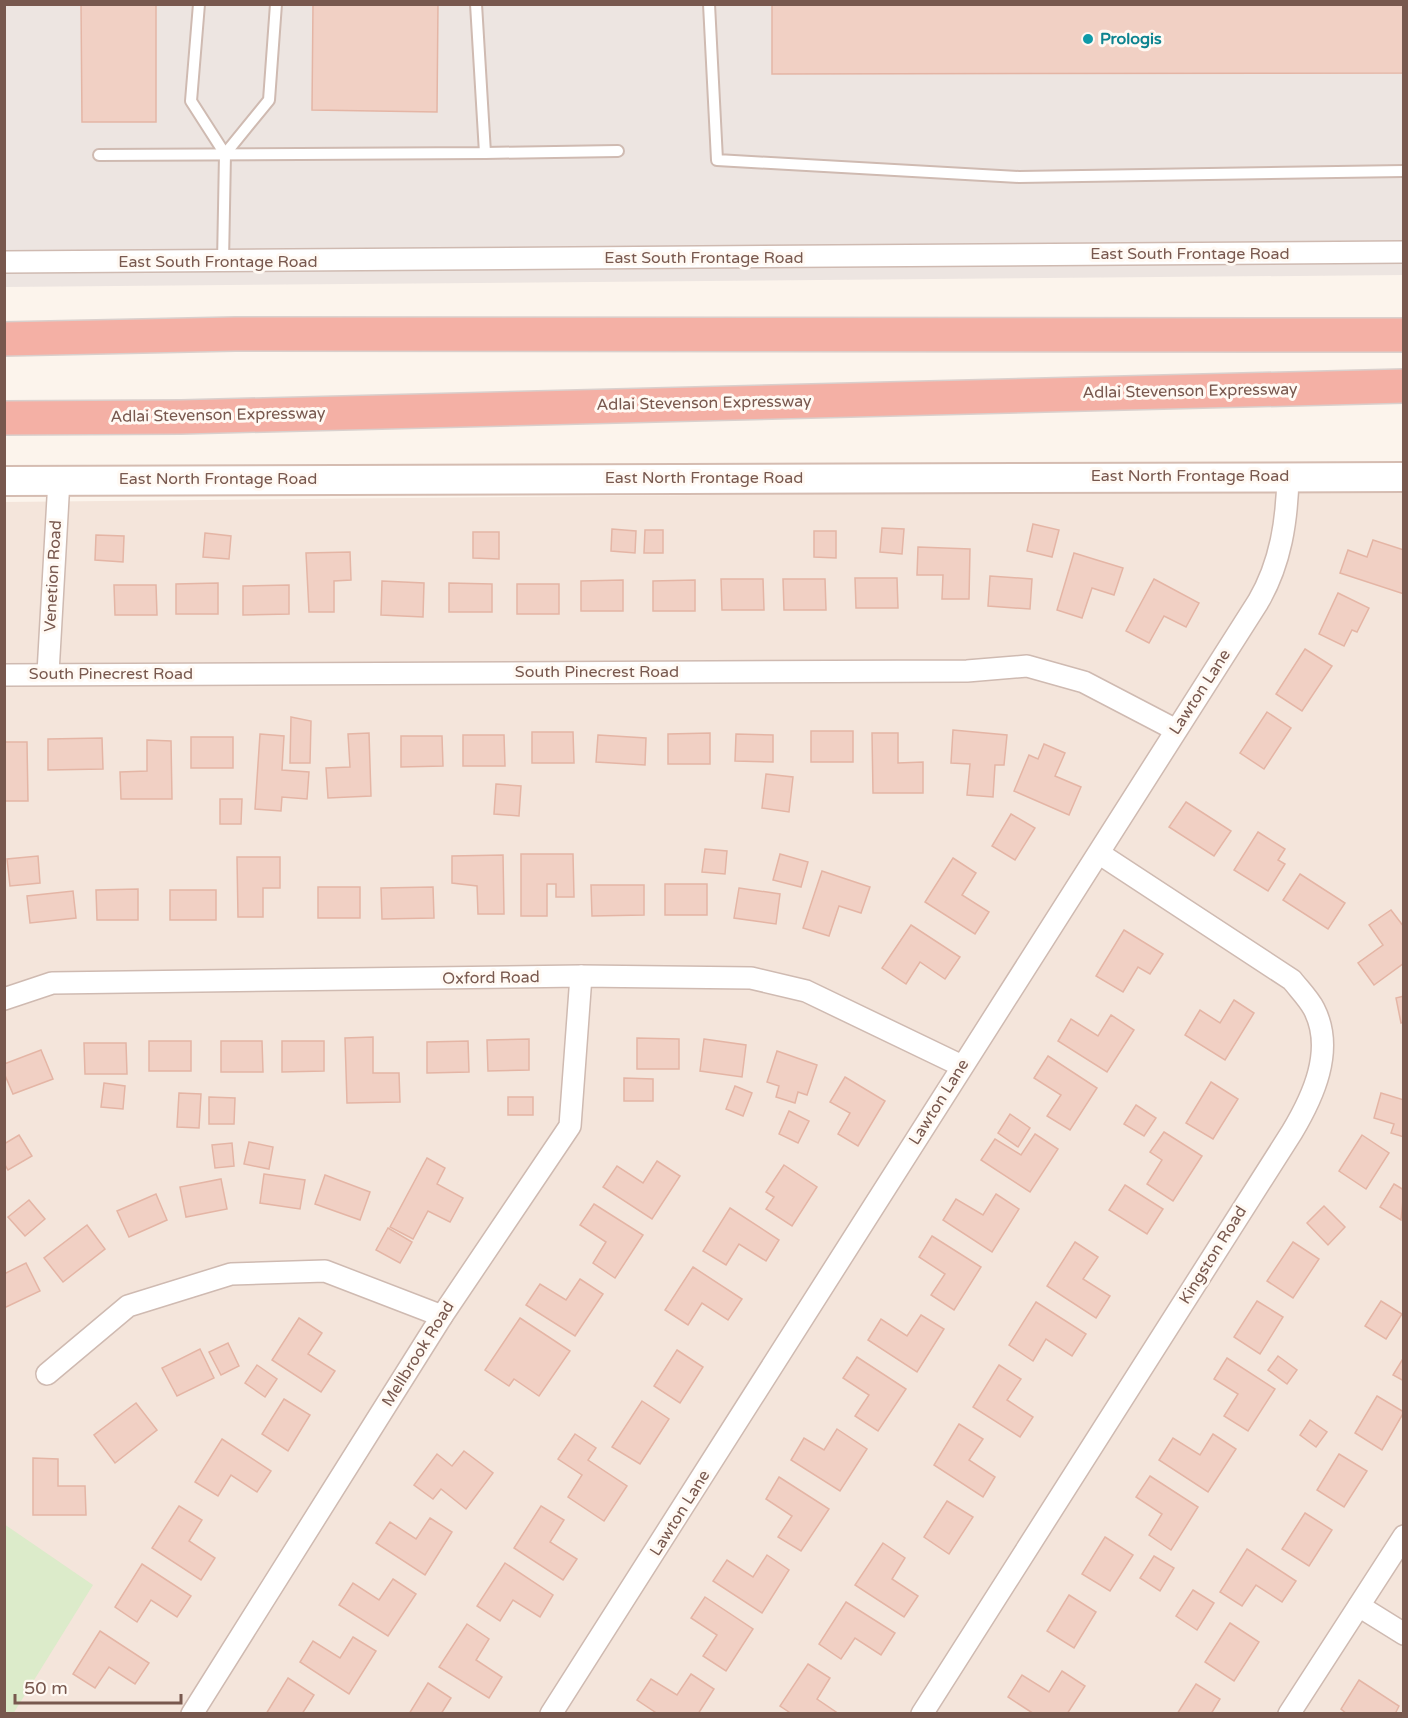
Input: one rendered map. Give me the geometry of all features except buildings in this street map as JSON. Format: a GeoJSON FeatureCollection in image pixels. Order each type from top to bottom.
{"type":"FeatureCollection","features":[{"type":"Feature","properties":{"kind":"highway"},"geometry":{"type":"LineString","coordinates":[[4,339],[235,334],[1404,335]]}},
{"type":"Feature","properties":{"kind":"highway","name":"Adlai Stevenson Expressway"},"geometry":{"type":"LineString","coordinates":[[4,418],[181,417],[1404,386]]}},
{"type":"Feature","properties":{"kind":"street","name":"East South Frontage Road"},"geometry":{"type":"LineString","coordinates":[[4,262],[1404,252]]}},
{"type":"Feature","properties":{"kind":"street","name":"Lawton Lane"},"geometry":{"type":"LineString","coordinates":[[551,1713],[962,1066],[1100,854],[1270,582],[1281,548],[1288,476]]}},
{"type":"Feature","properties":{"kind":"street","name":"East North Frontage Road"},"geometry":{"type":"LineString","coordinates":[[4,481],[1404,477]]}},
{"type":"Feature","properties":{"kind":"street","name":"Venetion Road"},"geometry":{"type":"LineString","coordinates":[[48,673],[59,480]]}},
{"type":"Feature","properties":{"kind":"street","name":"South Pinecrest Road"},"geometry":{"type":"LineString","coordinates":[[4,675],[48,673],[967,671],[1027,666],[1084,682],[1176,730]]}},
{"type":"Feature","properties":{"kind":"street","name":"Kingston Road"},"geometry":{"type":"LineString","coordinates":[[922,1713],[1292,1132],[1317,1083],[1321,1061],[1321,1033],[1314,1010],[1292,980],[1100,854]]}},
{"type":"Feature","properties":{"kind":"street","name":"Oxford Road"},"geometry":{"type":"LineString","coordinates":[[4,999],[52,983],[581,976],[751,978],[806,991],[962,1066]]}},
{"type":"Feature","properties":{"kind":"street","name":"Mellbrook Road"},"geometry":{"type":"LineString","coordinates":[[192,1713],[442,1316],[570,1126],[581,976]]}},
{"type":"Feature","properties":{"kind":"street"},"geometry":{"type":"LineString","coordinates":[[47,1374],[128,1306],[231,1275],[326,1271],[442,1316]]}},
{"type":"Feature","properties":{"kind":"street"},"geometry":{"type":"LineString","coordinates":[[1289,1713],[1404,1536]]}},
{"type":"Feature","properties":{"kind":"street"},"geometry":{"type":"LineString","coordinates":[[1359,1606],[1404,1634]]}},
{"type":"Feature","properties":{"kind":"lane"},"geometry":{"type":"LineString","coordinates":[[199,4],[191,101],[225,154],[223,262]]}},
{"type":"Feature","properties":{"kind":"lane"},"geometry":{"type":"LineString","coordinates":[[225,154],[269,100],[276,4]]}},
{"type":"Feature","properties":{"kind":"lane"},"geometry":{"type":"LineString","coordinates":[[476,4],[485,153]]}},
{"type":"Feature","properties":{"kind":"lane"},"geometry":{"type":"LineString","coordinates":[[709,4],[717,160],[1019,177],[1404,171]]}},
{"type":"Feature","properties":{"kind":"lane"},"geometry":{"type":"LineString","coordinates":[[99,155],[618,151]]}},
{"type":"Feature","properties":{"kind":"shaded area"},"geometry":{"type":"Polygon","coordinates":[[[4,5],[1403,5],[1403,275],[5,287],[4,5]]]}},
{"type":"Feature","properties":{"kind":"shaded area"},"geometry":{"type":"Polygon","coordinates":[[[1403,488],[1403,1713],[5,1714],[5,502],[1403,488]]]}},
{"type":"Feature","properties":{"kind":"green space"},"geometry":{"type":"Polygon","coordinates":[[[4,1524],[93,1585],[13,1714],[4,1713],[4,1524]]]}},
{"type":"Feature","properties":{"kind":"place","name":"Prologis"},"geometry":{"type":"Point","coordinates":[1088,39]}}]}
